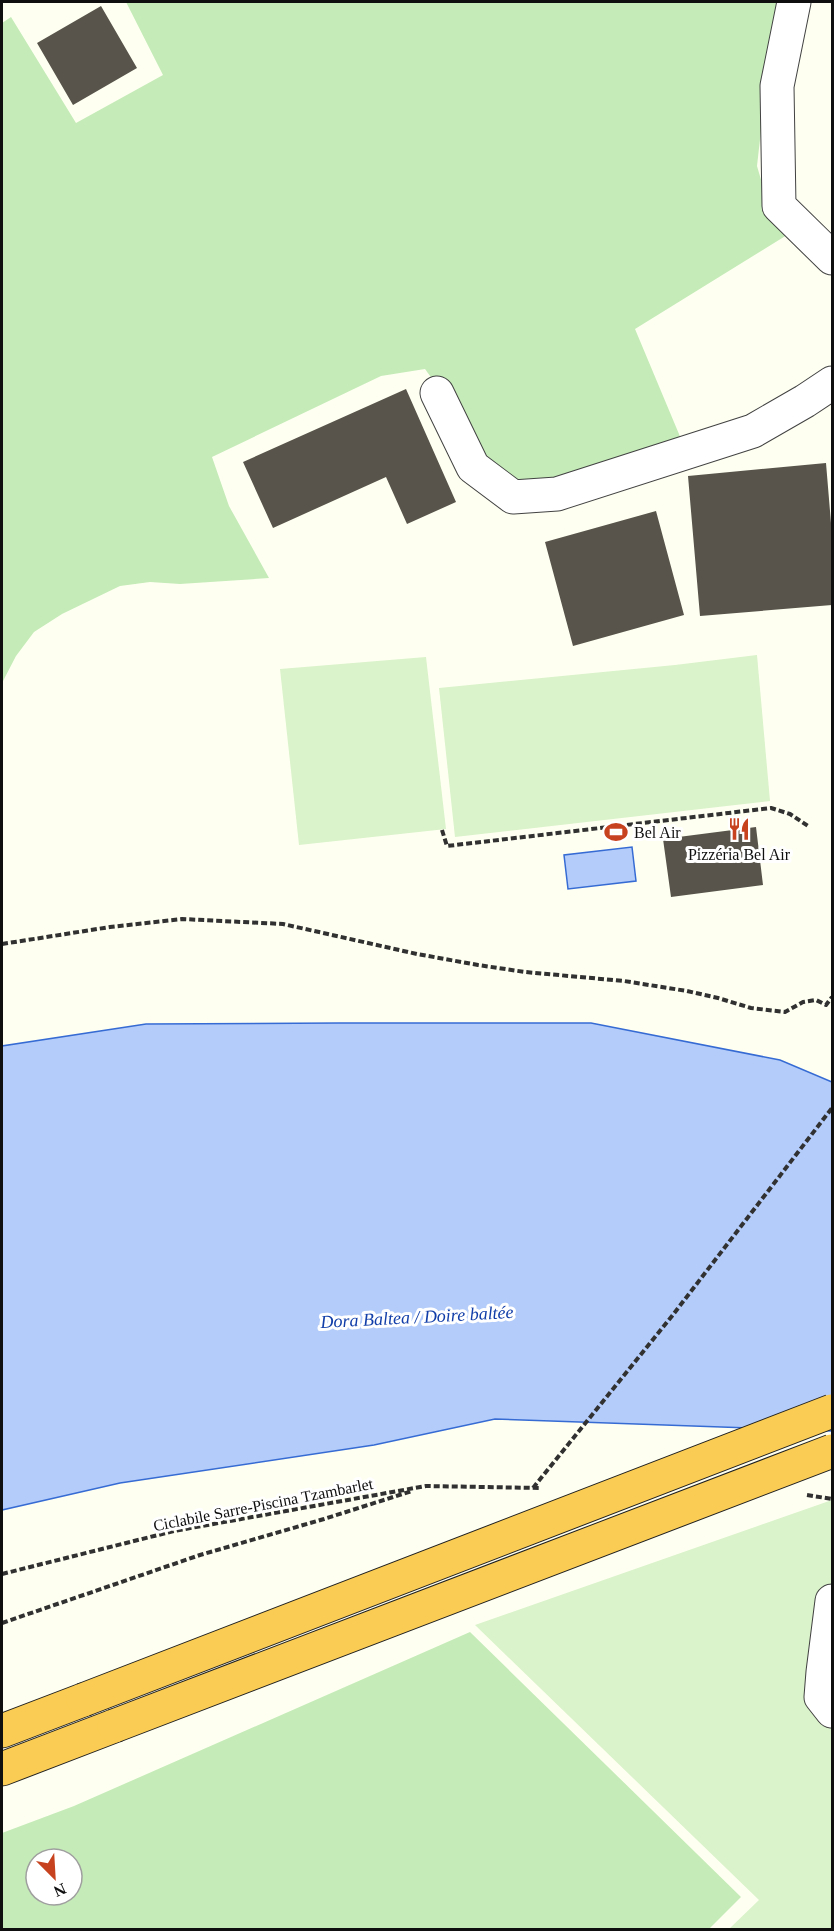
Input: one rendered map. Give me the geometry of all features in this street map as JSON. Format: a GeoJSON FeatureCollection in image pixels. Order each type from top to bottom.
{"type":"FeatureCollection","features":[{"type":"Feature","properties":{"kind":"highway"},"geometry":{"type":"LineString","coordinates":[[2,1731],[832,1411]]}},
{"type":"Feature","properties":{"kind":"highway"},"geometry":{"type":"LineString","coordinates":[[2,1769],[832,1451]]}},
{"type":"Feature","properties":{"kind":"street"},"geometry":{"type":"LineString","coordinates":[[794,2],[777,86],[779,206],[832,258]]}},
{"type":"Feature","properties":{"kind":"street"},"geometry":{"type":"LineString","coordinates":[[437,393],[473,466],[513,497],[557,494],[753,431],[832,383]]}},
{"type":"Feature","properties":{"kind":"street"},"geometry":{"type":"LineString","coordinates":[[832,1601],[828,1668],[821,1697],[832,1711]]}},
{"type":"Feature","properties":{"kind":"path"},"geometry":{"type":"LineString","coordinates":[[442,830],[447,846],[771,808],[790,814],[808,826]]}},
{"type":"Feature","properties":{"kind":"path"},"geometry":{"type":"LineString","coordinates":[[2,944],[110,927],[182,919],[283,924],[478,965],[525,972],[624,981],[687,991],[751,1008],[785,1012],[803,1002],[816,1000],[826,1005],[832,997]]}},
{"type":"Feature","properties":{"kind":"path","name":"Ciclabile Sarre-Piscina Tzambarlet"},"geometry":{"type":"LineString","coordinates":[[2,1574],[174,1531],[426,1486],[532,1489],[672,1316],[832,1108]]}},
{"type":"Feature","properties":{"kind":"path"},"geometry":{"type":"LineString","coordinates":[[2,1623],[200,1555],[324,1520],[426,1486]]}},
{"type":"Feature","properties":{"kind":"green space"},"geometry":{"type":"Polygon","coordinates":[[[126,2],[781,2],[765,95],[757,166],[766,197],[787,235],[635,329],[684,446],[592,479],[493,481],[443,394],[425,369],[381,376],[212,457],[229,506],[269,578],[180,584],[150,582],[120,586],[62,614],[34,632],[16,656],[2,683],[2,23],[11,17],[76,123],[163,75],[126,2]]]}},
{"type":"Feature","properties":{"kind":"green space"},"geometry":{"type":"Polygon","coordinates":[[[757,655],[770,801],[455,837],[439,688],[757,655]]]}},
{"type":"Feature","properties":{"kind":"green space"},"geometry":{"type":"Polygon","coordinates":[[[426,657],[446,829],[299,845],[280,669],[426,657]]]}},
{"type":"Feature","properties":{"kind":"green space"},"geometry":{"type":"Polygon","coordinates":[[[832,1500],[832,1929],[729,1929],[759,1900],[475,1625],[832,1500]]]}},
{"type":"Feature","properties":{"kind":"green space"},"geometry":{"type":"Polygon","coordinates":[[[470,1632],[741,1897],[709,1929],[2,1929],[2,1833],[74,1806],[470,1632]]]}},
{"type":"Feature","properties":{"kind":"water"},"geometry":{"type":"Polygon","coordinates":[[[632,847],[636,881],[568,889],[564,855],[632,847]]]}},
{"type":"Feature","properties":{"kind":"water","name":"Dora Baltea / Doire baltée"},"geometry":{"type":"Polygon","coordinates":[[[591,1023],[780,1060],[832,1082],[832,1431],[495,1419],[374,1445],[120,1483],[2,1510],[2,1046],[146,1024],[591,1023]]]}},
{"type":"Feature","properties":{"kind":"building"},"geometry":{"type":"Polygon","coordinates":[[[101,6],[137,68],[73,105],[37,43],[101,6]]]}},
{"type":"Feature","properties":{"kind":"building"},"geometry":{"type":"Polygon","coordinates":[[[406,389],[456,502],[407,524],[386,477],[273,528],[243,462],[406,389]]]}},
{"type":"Feature","properties":{"kind":"building"},"geometry":{"type":"Polygon","coordinates":[[[826,463],[832,535],[832,605],[700,616],[688,476],[826,463]]]}},
{"type":"Feature","properties":{"kind":"building"},"geometry":{"type":"Polygon","coordinates":[[[656,511],[684,615],[573,646],[545,542],[656,511]]]}},
{"type":"Feature","properties":{"kind":"building"},"geometry":{"type":"Polygon","coordinates":[[[756,827],[763,885],[671,897],[663,839],[756,827]]]}},
{"type":"Feature","properties":{"kind":"place","name":"Pizzéria Bel Air"},"geometry":{"type":"Point","coordinates":[739,829]}},
{"type":"Feature","properties":{"kind":"place","name":"Bel Air"},"geometry":{"type":"Point","coordinates":[616,832]}}]}
